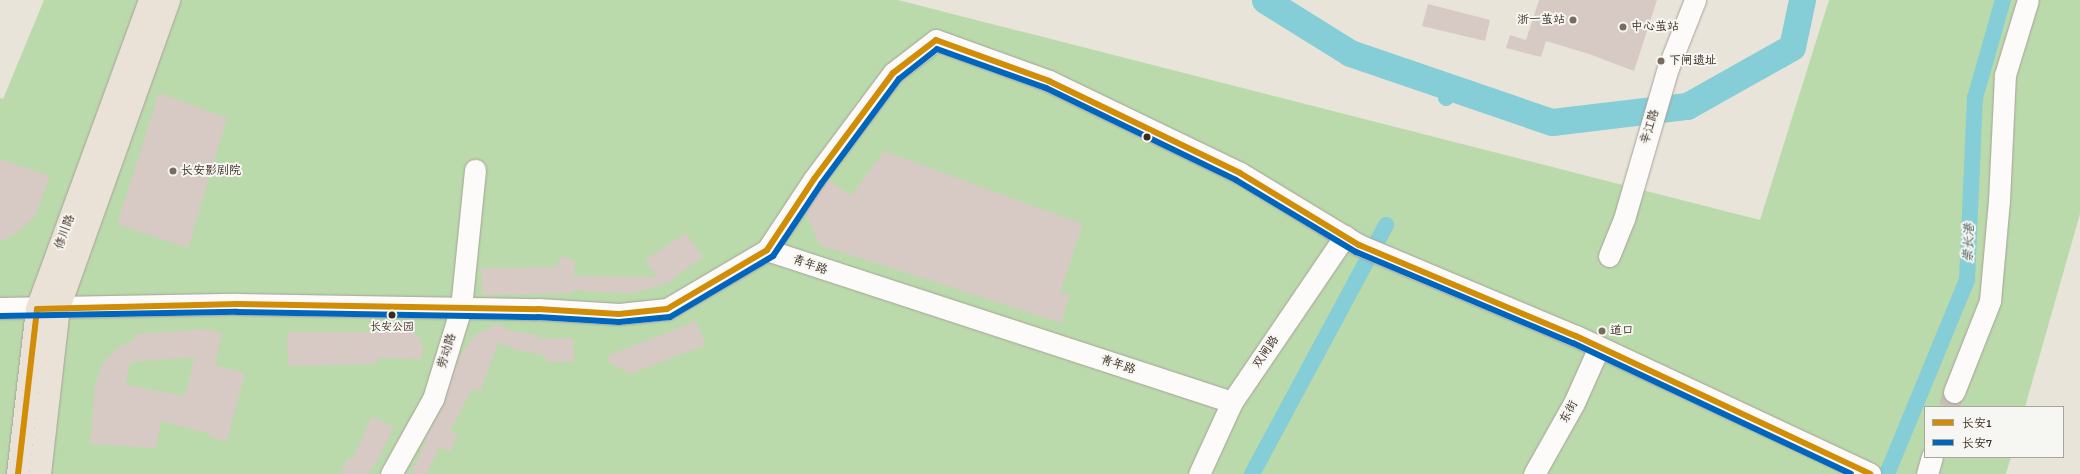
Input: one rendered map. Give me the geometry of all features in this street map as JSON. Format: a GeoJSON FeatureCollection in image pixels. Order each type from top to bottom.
{"type":"FeatureCollection","features":[{"type":"Feature","properties":{"kind":"main road","name":"修川路"},"geometry":{"type":"LineString","coordinates":[[18,474],[37,309],[150,0]]}},
{"type":"Feature","properties":{"kind":"main road","name":"修川路"},"geometry":{"type":"LineString","coordinates":[[40,474],[58,308],[168,0]]}},
{"type":"Feature","properties":{"kind":"street","name":"辛江路"},"geometry":{"type":"LineString","coordinates":[[1609,256],[1624,219],[1643,149],[1668,68],[1695,0]]}},
{"type":"Feature","properties":{"kind":"street"},"geometry":{"type":"LineString","coordinates":[[1954,392],[1990,301],[1999,201],[2005,75],[2028,0]]}},
{"type":"Feature","properties":{"kind":"street"},"geometry":{"type":"LineString","coordinates":[[0,308],[37,309],[237,304],[538,309],[619,314],[667,309],[767,250],[814,180],[893,73],[936,40],[1056,84],[1240,173],[1352,241],[1576,336],[1863,470]]}},
{"type":"Feature","properties":{"kind":"street","name":"劳动路"},"geometry":{"type":"LineString","coordinates":[[390,474],[433,399],[461,308],[475,170]]}},
{"type":"Feature","properties":{"kind":"street","name":"双闸路"},"geometry":{"type":"LineString","coordinates":[[1199,474],[1232,402],[1352,241]]}},
{"type":"Feature","properties":{"kind":"street","name":"青年路"},"geometry":{"type":"LineString","coordinates":[[767,250],[1232,402]]}},
{"type":"Feature","properties":{"kind":"street","name":"东街"},"geometry":{"type":"LineString","coordinates":[[1534,474],[1574,403],[1599,347]]}},
{"type":"Feature","properties":{"kind":"street"},"geometry":{"type":"LineString","coordinates":[[1927,474],[1932,458]]}},
{"type":"Feature","properties":{"kind":"green space"},"geometry":{"type":"Polygon","coordinates":[[[44,0],[898,0],[1760,220],[1829,0],[2080,0],[2080,214],[2025,406],[1924,406],[1924,458],[2011,458],[2006,474],[0,474],[0,98],[3,99],[44,0]]]}},
{"type":"Feature","properties":{"kind":"building"},"geometry":{"type":"Polygon","coordinates":[[[1539,0],[1657,0],[1634,71],[1589,54],[1546,41],[1541,57],[1506,48],[1510,35],[1526,40],[1539,0]]]}},
{"type":"Feature","properties":{"kind":"building"},"geometry":{"type":"Polygon","coordinates":[[[1428,4],[1490,20],[1485,41],[1422,26],[1428,4]]]}},
{"type":"Feature","properties":{"kind":"building","name":"长安影剧院"},"geometry":{"type":"Polygon","coordinates":[[[159,93],[227,118],[188,248],[117,224],[159,93]]]}},
{"type":"Feature","properties":{"kind":"building"},"geometry":{"type":"Polygon","coordinates":[[[884,151],[1083,224],[1060,292],[1070,295],[1061,323],[820,245],[806,213],[828,180],[851,196],[884,151]]]}},
{"type":"Feature","properties":{"kind":"building"},"geometry":{"type":"Polygon","coordinates":[[[0,159],[50,176],[35,216],[19,231],[0,242],[0,159]]]}},
{"type":"Feature","properties":{"kind":"building"},"geometry":{"type":"Polygon","coordinates":[[[686,233],[703,257],[673,278],[674,280],[662,285],[629,294],[572,290],[572,293],[483,295],[481,268],[557,267],[561,256],[575,261],[574,276],[657,277],[645,260],[686,233]]]}},
{"type":"Feature","properties":{"kind":"building"},"geometry":{"type":"Polygon","coordinates":[[[696,321],[706,345],[630,374],[610,363],[607,356],[696,321]]]}},
{"type":"Feature","properties":{"kind":"building"},"geometry":{"type":"Polygon","coordinates":[[[497,324],[511,331],[538,335],[536,339],[573,338],[574,362],[547,362],[545,356],[523,352],[498,343],[480,392],[473,388],[450,430],[458,435],[450,452],[440,447],[427,474],[411,474],[427,440],[425,439],[444,405],[454,370],[462,353],[475,335],[497,324]]]}},
{"type":"Feature","properties":{"kind":"building"},"geometry":{"type":"Polygon","coordinates":[[[206,329],[222,333],[215,365],[245,373],[227,441],[209,437],[210,434],[161,421],[156,448],[90,444],[95,385],[103,363],[119,347],[135,340],[134,334],[206,329]],[[195,357],[130,362],[126,385],[185,396],[195,357]]]}},
{"type":"Feature","properties":{"kind":"building"},"geometry":{"type":"Polygon","coordinates":[[[287,332],[412,332],[420,338],[423,347],[422,359],[378,358],[377,364],[288,366],[287,332]]]}},
{"type":"Feature","properties":{"kind":"building"},"geometry":{"type":"Polygon","coordinates":[[[372,416],[394,427],[375,466],[373,465],[369,474],[340,474],[348,458],[352,460],[372,416]]]}},
{"type":"Feature","properties":{"kind":"waterway"},"geometry":{"type":"LineString","coordinates":[[1265,0],[1350,53],[1552,122],[1687,106],[1792,47],[1802,0]]}},
{"type":"Feature","properties":{"kind":"waterway","name":"崇长港"},"geometry":{"type":"LineString","coordinates":[[1887,474],[1967,280],[1975,98],[2003,0]]}},
{"type":"Feature","properties":{"kind":"waterway"},"geometry":{"type":"LineString","coordinates":[[1446,98],[1451,87]]}},
{"type":"Feature","properties":{"kind":"waterway"},"geometry":{"type":"LineString","coordinates":[[1252,474],[1386,225]]}},
{"type":"Feature","properties":{"kind":"tunnel"},"geometry":{"type":"LineString","coordinates":[[1949,406],[1954,392]]}},
{"type":"Feature","properties":{"kind":"transit line","name":"长安1"},"geometry":{"type":"LineString","coordinates":[[18,474],[37,309],[237,304],[538,309],[619,314],[667,309],[767,250],[814,179],[893,73],[936,40],[1049,81],[1240,173],[1359,245],[1576,336],[1870,474]]}},
{"type":"Feature","properties":{"kind":"transit line","name":"长安7"},"geometry":{"type":"LineString","coordinates":[[0,316],[237,312],[538,317],[619,322],[670,317],[773,256],[821,184],[899,79],[937,49],[1046,88],[1236,180],[1356,252],[1573,343],[1851,474]]}},
{"type":"Feature","properties":{"kind":"place","name":"浙一茧站"},"geometry":{"type":"Point","coordinates":[1573,20]}},
{"type":"Feature","properties":{"kind":"place","name":"中心茧站"},"geometry":{"type":"Point","coordinates":[1623,27]}},
{"type":"Feature","properties":{"kind":"place","name":"下闸遗址"},"geometry":{"type":"Point","coordinates":[1661,61]}},
{"type":"Feature","properties":{"kind":"place","name":"长安影剧院"},"geometry":{"type":"Point","coordinates":[173,171]}},
{"type":"Feature","properties":{"kind":"place","name":"长安公园"},"geometry":{"type":"Point","coordinates":[392,315]}},
{"type":"Feature","properties":{"kind":"place","name":"道口"},"geometry":{"type":"Point","coordinates":[1602,331]}}]}
